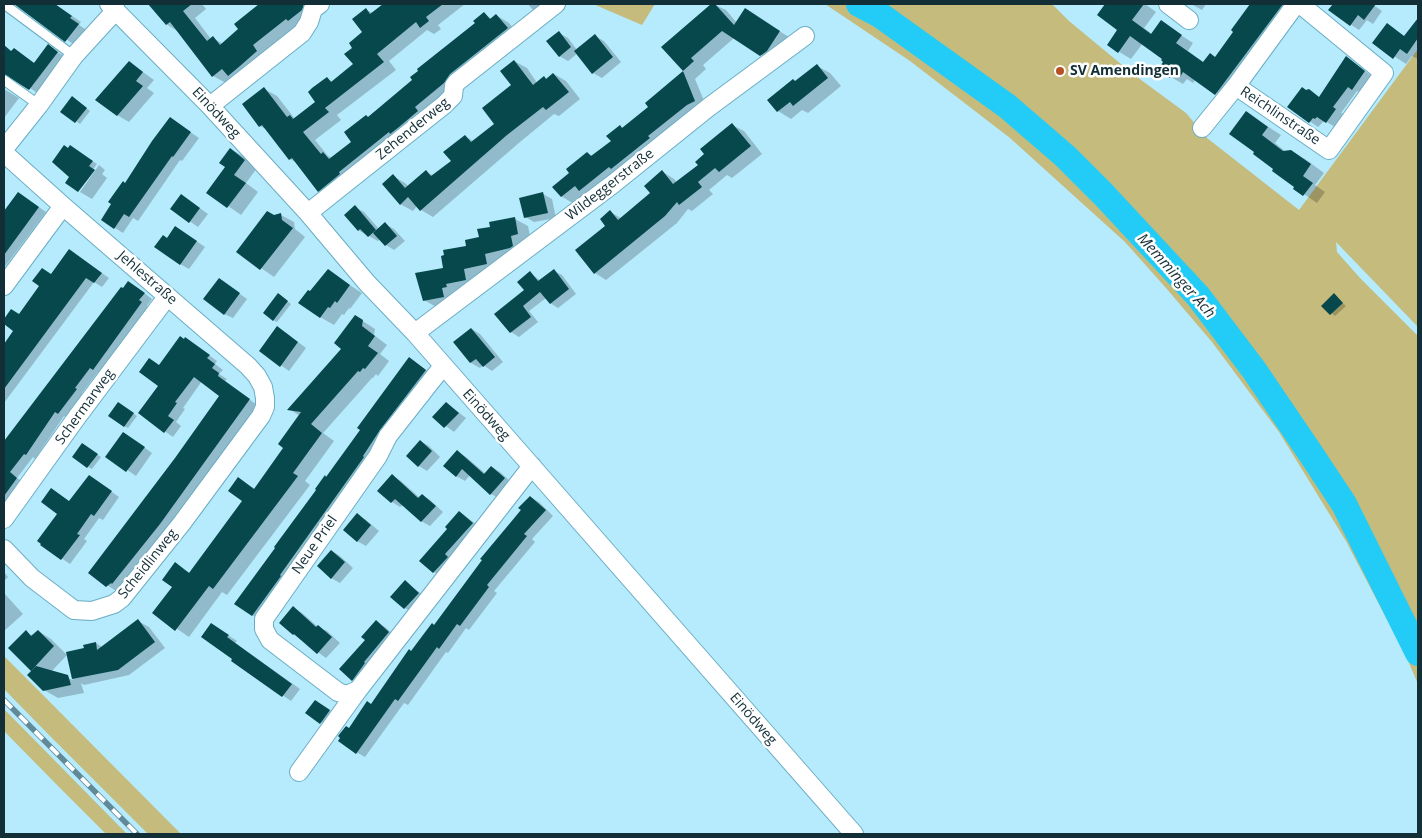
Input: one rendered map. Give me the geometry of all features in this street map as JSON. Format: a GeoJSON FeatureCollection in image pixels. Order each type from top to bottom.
{"type":"FeatureCollection","features":[{"type":"Feature","properties":{"kind":"street"},"geometry":{"type":"LineString","coordinates":[[210,106],[302,33],[309,22],[313,9],[320,4]]}},
{"type":"Feature","properties":{"kind":"street","name":"Zehenderweg"},"geometry":{"type":"LineString","coordinates":[[308,213],[444,105],[453,96],[454,86],[457,82],[556,4]]}},
{"type":"Feature","properties":{"kind":"street"},"geometry":{"type":"LineString","coordinates":[[1168,4],[1189,20]]}},
{"type":"Feature","properties":{"kind":"street","name":"Reichlinstraße"},"geometry":{"type":"LineString","coordinates":[[1202,128],[1236,86],[1296,4]]}},
{"type":"Feature","properties":{"kind":"street","name":"Reichlinstraße"},"geometry":{"type":"LineString","coordinates":[[1236,86],[1329,150],[1384,73],[1300,4]]}},
{"type":"Feature","properties":{"kind":"street"},"geometry":{"type":"LineString","coordinates":[[4,151],[112,7]]}},
{"type":"Feature","properties":{"kind":"street","name":"Einödweg"},"geometry":{"type":"LineString","coordinates":[[112,7],[210,106],[308,213],[367,283],[415,333],[854,834]]}},
{"type":"Feature","properties":{"kind":"street","name":"Wildeggerstraße"},"geometry":{"type":"LineString","coordinates":[[415,333],[613,184],[730,91],[804,36]]}},
{"type":"Feature","properties":{"kind":"street","name":"Jehlestraße"},"geometry":{"type":"LineString","coordinates":[[4,151],[62,206],[242,360],[257,376],[263,387],[265,408],[261,416]]}},
{"type":"Feature","properties":{"kind":"street"},"geometry":{"type":"LineString","coordinates":[[4,286],[62,206]]}},
{"type":"Feature","properties":{"kind":"street","name":"Schermarweg"},"geometry":{"type":"LineString","coordinates":[[4,519],[77,417],[168,297]]}},
{"type":"Feature","properties":{"kind":"street","name":"Neue Priel"},"geometry":{"type":"LineString","coordinates":[[358,690],[347,695],[338,692],[270,640],[264,629],[264,619],[378,456],[388,436],[442,366]]}},
{"type":"Feature","properties":{"kind":"street","name":"Scheidlinweg"},"geometry":{"type":"LineString","coordinates":[[4,549],[32,578],[74,610],[92,612],[114,604],[122,598],[182,523],[261,416]]}},
{"type":"Feature","properties":{"kind":"street"},"geometry":{"type":"LineString","coordinates":[[300,772],[358,690],[532,466]]}},
{"type":"Feature","properties":{"kind":"lane"},"geometry":{"type":"LineString","coordinates":[[4,4],[74,56]]}},
{"type":"Feature","properties":{"kind":"lane"},"geometry":{"type":"LineString","coordinates":[[4,80],[39,105]]}},
{"type":"Feature","properties":{"kind":"shaded area"},"geometry":{"type":"Polygon","coordinates":[[[593,4],[655,4],[642,25],[593,4]]]}},
{"type":"Feature","properties":{"kind":"shaded area"},"geometry":{"type":"Polygon","coordinates":[[[825,4],[1052,4],[1069,21],[1133,74],[1186,113],[1207,138],[1299,210],[1418,49],[1418,327],[1336,242],[1337,252],[1418,336],[1418,684],[1406,656],[1346,541],[1279,432],[1212,342],[1166,288],[1125,242],[1010,138],[910,61],[825,4]]]}},
{"type":"Feature","properties":{"kind":"shaded area"},"geometry":{"type":"Polygon","coordinates":[[[4,656],[181,834],[148,834],[48,734],[4,689],[4,656]]]}},
{"type":"Feature","properties":{"kind":"shaded area"},"geometry":{"type":"Polygon","coordinates":[[[4,709],[127,834],[106,834],[59,787],[4,731],[4,709]]]}},
{"type":"Feature","properties":{"kind":"building"},"geometry":{"type":"Polygon","coordinates":[[[14,4],[55,4],[72,16],[70,18],[79,24],[65,42],[14,4]]]}},
{"type":"Feature","properties":{"kind":"building"},"geometry":{"type":"Polygon","coordinates":[[[148,4],[192,4],[183,11],[207,41],[213,36],[220,45],[238,29],[234,24],[259,4],[304,4],[302,10],[288,21],[286,19],[253,45],[257,51],[228,76],[222,69],[212,77],[170,22],[166,25],[148,4]]]}},
{"type":"Feature","properties":{"kind":"building"},"geometry":{"type":"Polygon","coordinates":[[[383,4],[443,4],[426,17],[429,21],[420,28],[416,22],[377,54],[384,62],[325,108],[329,112],[303,132],[321,154],[323,152],[329,159],[351,142],[344,132],[366,115],[368,117],[412,80],[410,77],[418,71],[417,69],[475,23],[473,21],[484,12],[490,19],[496,14],[508,28],[450,74],[444,83],[415,107],[418,111],[339,172],[340,174],[318,192],[292,158],[289,160],[262,125],[259,127],[242,104],[264,87],[287,117],[290,115],[293,119],[315,102],[308,92],[312,88],[327,77],[331,82],[353,64],[344,54],[352,48],[349,43],[362,32],[352,19],[366,8],[370,14],[383,4]]]}},
{"type":"Feature","properties":{"kind":"building"},"geometry":{"type":"Polygon","coordinates":[[[711,4],[715,4],[734,25],[745,8],[780,31],[767,51],[760,56],[722,31],[691,58],[694,61],[683,71],[661,47],[711,4]]]}},
{"type":"Feature","properties":{"kind":"building"},"geometry":{"type":"Polygon","coordinates":[[[1105,4],[1144,4],[1132,20],[1151,34],[1161,20],[1182,35],[1176,43],[1203,62],[1210,53],[1215,57],[1233,32],[1231,30],[1250,4],[1283,4],[1215,95],[1183,72],[1180,77],[1174,72],[1170,78],[1158,69],[1163,62],[1162,59],[1130,36],[1118,53],[1107,45],[1117,30],[1097,15],[1105,4]]]}},
{"type":"Feature","properties":{"kind":"building"},"geometry":{"type":"Polygon","coordinates":[[[1333,4],[1376,4],[1364,20],[1358,15],[1350,26],[1328,10],[1333,4]]]}},
{"type":"Feature","properties":{"kind":"building"},"geometry":{"type":"Polygon","coordinates":[[[1418,18],[1418,38],[1407,54],[1400,49],[1393,59],[1372,43],[1387,23],[1404,36],[1418,18]]]}},
{"type":"Feature","properties":{"kind":"building"},"geometry":{"type":"Polygon","coordinates":[[[559,31],[571,47],[559,57],[546,41],[559,31]]]}},
{"type":"Feature","properties":{"kind":"building"},"geometry":{"type":"Polygon","coordinates":[[[595,34],[613,57],[592,74],[574,51],[595,34]]]}},
{"type":"Feature","properties":{"kind":"building"},"geometry":{"type":"Polygon","coordinates":[[[48,44],[58,52],[29,90],[4,74],[4,45],[11,51],[14,48],[34,63],[48,44]]]}},
{"type":"Feature","properties":{"kind":"building"},"geometry":{"type":"Polygon","coordinates":[[[1346,56],[1365,71],[1352,90],[1348,87],[1333,107],[1336,109],[1326,123],[1317,117],[1313,118],[1309,123],[1287,107],[1302,87],[1306,90],[1309,89],[1319,97],[1346,56]]]}},
{"type":"Feature","properties":{"kind":"building"},"geometry":{"type":"Polygon","coordinates":[[[514,60],[533,85],[544,76],[546,79],[553,73],[569,92],[546,110],[543,107],[507,135],[420,211],[408,197],[400,205],[382,184],[393,174],[405,188],[426,170],[431,176],[451,161],[443,152],[465,135],[471,142],[494,124],[482,108],[511,85],[500,71],[514,60]]]}},
{"type":"Feature","properties":{"kind":"building"},"geometry":{"type":"Polygon","coordinates":[[[129,61],[143,72],[136,81],[143,86],[117,116],[95,100],[129,61]]]}},
{"type":"Feature","properties":{"kind":"building"},"geometry":{"type":"Polygon","coordinates":[[[817,64],[828,78],[793,106],[790,102],[777,112],[767,100],[793,79],[795,81],[817,64]]]}},
{"type":"Feature","properties":{"kind":"building"},"geometry":{"type":"Polygon","coordinates":[[[683,71],[695,101],[687,105],[648,136],[650,138],[611,169],[609,167],[579,191],[575,186],[561,197],[552,187],[569,173],[566,169],[587,152],[591,156],[611,141],[606,136],[620,125],[622,128],[648,107],[645,103],[683,71]]]}},
{"type":"Feature","properties":{"kind":"building"},"geometry":{"type":"Polygon","coordinates":[[[72,96],[87,108],[75,123],[60,112],[72,96]]]}},
{"type":"Feature","properties":{"kind":"building"},"geometry":{"type":"Polygon","coordinates":[[[1246,111],[1268,127],[1262,135],[1283,151],[1291,150],[1311,164],[1303,176],[1313,183],[1303,196],[1253,154],[1254,152],[1229,134],[1246,111]]]}},
{"type":"Feature","properties":{"kind":"building"},"geometry":{"type":"Polygon","coordinates":[[[170,117],[191,132],[129,217],[124,214],[114,229],[101,220],[111,204],[108,202],[123,181],[125,183],[170,117]]]}},
{"type":"Feature","properties":{"kind":"building"},"geometry":{"type":"Polygon","coordinates":[[[732,123],[751,146],[719,172],[715,168],[698,182],[702,187],[679,205],[677,202],[665,216],[594,274],[575,250],[605,226],[600,219],[610,210],[618,220],[650,193],[644,186],[662,170],[673,184],[698,165],[695,162],[704,154],[700,149],[732,123]]]}},
{"type":"Feature","properties":{"kind":"building"},"geometry":{"type":"Polygon","coordinates":[[[64,145],[68,148],[70,145],[93,161],[89,166],[95,170],[78,192],[65,183],[69,177],[52,162],[64,145]]]}},
{"type":"Feature","properties":{"kind":"building"},"geometry":{"type":"Polygon","coordinates":[[[230,148],[245,160],[234,175],[246,183],[227,208],[206,193],[225,167],[219,163],[230,148]]]}},
{"type":"Feature","properties":{"kind":"building"},"geometry":{"type":"Polygon","coordinates":[[[18,192],[39,207],[4,255],[4,211],[18,192]]]}},
{"type":"Feature","properties":{"kind":"building"},"geometry":{"type":"Polygon","coordinates":[[[543,192],[548,213],[524,218],[519,198],[543,192]]]}},
{"type":"Feature","properties":{"kind":"building"},"geometry":{"type":"Polygon","coordinates":[[[181,194],[200,208],[189,223],[170,209],[181,194]]]}},
{"type":"Feature","properties":{"kind":"building"},"geometry":{"type":"Polygon","coordinates":[[[355,205],[376,230],[368,237],[360,229],[358,231],[344,215],[355,205]]]}},
{"type":"Feature","properties":{"kind":"building"},"geometry":{"type":"Polygon","coordinates":[[[267,211],[274,215],[281,213],[282,220],[293,228],[260,270],[236,252],[267,211]]]}},
{"type":"Feature","properties":{"kind":"building"},"geometry":{"type":"Polygon","coordinates":[[[515,217],[518,234],[511,236],[513,246],[485,254],[487,264],[464,269],[466,280],[446,284],[447,287],[442,288],[444,297],[423,301],[415,273],[443,268],[441,256],[444,255],[443,250],[466,246],[465,240],[479,237],[477,229],[490,227],[489,222],[515,217]]]}},
{"type":"Feature","properties":{"kind":"building"},"geometry":{"type":"Polygon","coordinates":[[[385,222],[397,236],[385,246],[373,233],[385,222]]]}},
{"type":"Feature","properties":{"kind":"building"},"geometry":{"type":"Polygon","coordinates":[[[175,226],[197,241],[180,265],[154,247],[163,235],[167,238],[175,226]]]}},
{"type":"Feature","properties":{"kind":"building"},"geometry":{"type":"Polygon","coordinates":[[[69,249],[102,273],[94,283],[86,278],[4,389],[4,344],[13,331],[4,324],[4,319],[11,309],[19,314],[39,286],[32,281],[42,268],[51,274],[69,249]]]}},
{"type":"Feature","properties":{"kind":"building"},"geometry":{"type":"Polygon","coordinates":[[[328,269],[350,285],[337,303],[335,301],[330,308],[328,307],[320,318],[298,303],[328,269]]]}},
{"type":"Feature","properties":{"kind":"building"},"geometry":{"type":"Polygon","coordinates":[[[554,269],[569,289],[550,304],[540,292],[523,306],[531,317],[510,333],[494,314],[524,290],[517,282],[530,271],[538,281],[554,269]]]}},
{"type":"Feature","properties":{"kind":"building"},"geometry":{"type":"Polygon","coordinates":[[[219,278],[240,293],[224,315],[203,299],[219,278]]]}},
{"type":"Feature","properties":{"kind":"building"},"geometry":{"type":"Polygon","coordinates":[[[128,281],[145,293],[139,300],[142,302],[93,370],[90,368],[58,414],[55,412],[26,455],[24,454],[10,472],[17,478],[4,496],[4,441],[121,287],[123,288],[128,281]]]}},
{"type":"Feature","properties":{"kind":"building"},"geometry":{"type":"Polygon","coordinates":[[[278,293],[288,301],[273,321],[263,313],[278,293]]]}},
{"type":"Feature","properties":{"kind":"building"},"geometry":{"type":"Polygon","coordinates":[[[1334,293],[1343,303],[1330,315],[1321,306],[1334,293]]]}},
{"type":"Feature","properties":{"kind":"building"},"geometry":{"type":"Polygon","coordinates":[[[355,315],[363,320],[362,326],[375,336],[368,346],[378,353],[365,369],[363,368],[360,372],[358,371],[311,424],[322,433],[293,473],[298,476],[213,589],[209,586],[175,631],[152,613],[172,587],[162,580],[175,562],[189,573],[242,501],[228,491],[238,477],[254,489],[283,448],[278,444],[301,412],[287,410],[341,349],[334,343],[355,315]]]}},
{"type":"Feature","properties":{"kind":"building"},"geometry":{"type":"Polygon","coordinates":[[[277,326],[298,342],[280,367],[259,351],[277,326]]]}},
{"type":"Feature","properties":{"kind":"building"},"geometry":{"type":"Polygon","coordinates":[[[471,328],[495,357],[483,367],[476,359],[470,363],[453,342],[471,328]]]}},
{"type":"Feature","properties":{"kind":"building"},"geometry":{"type":"Polygon","coordinates":[[[180,336],[184,339],[185,337],[210,355],[207,358],[215,364],[212,368],[219,373],[218,376],[250,399],[160,524],[112,584],[106,587],[88,573],[175,458],[219,396],[194,377],[175,402],[177,403],[168,416],[174,420],[164,433],[138,413],[158,386],[139,372],[149,358],[159,365],[180,336]]]}},
{"type":"Feature","properties":{"kind":"building"},"geometry":{"type":"Polygon","coordinates":[[[409,357],[426,370],[380,430],[364,457],[252,616],[234,604],[325,475],[326,477],[360,430],[357,428],[409,357]]]}},
{"type":"Feature","properties":{"kind":"building"},"geometry":{"type":"Polygon","coordinates":[[[118,402],[134,413],[124,427],[108,416],[118,402]]]}},
{"type":"Feature","properties":{"kind":"building"},"geometry":{"type":"Polygon","coordinates":[[[446,402],[459,413],[444,428],[432,417],[446,402]]]}},
{"type":"Feature","properties":{"kind":"building"},"geometry":{"type":"Polygon","coordinates":[[[123,432],[145,447],[126,472],[105,457],[123,432]]]}},
{"type":"Feature","properties":{"kind":"building"},"geometry":{"type":"Polygon","coordinates":[[[420,440],[432,451],[418,467],[406,456],[420,440]]]}},
{"type":"Feature","properties":{"kind":"building"},"geometry":{"type":"Polygon","coordinates":[[[82,443],[98,454],[87,468],[72,457],[82,443]]]}},
{"type":"Feature","properties":{"kind":"building"},"geometry":{"type":"Polygon","coordinates":[[[457,450],[484,474],[491,466],[505,478],[490,495],[462,469],[456,477],[443,466],[457,450]]]}},
{"type":"Feature","properties":{"kind":"building"},"geometry":{"type":"Polygon","coordinates":[[[392,474],[418,498],[422,494],[436,506],[421,522],[395,499],[391,503],[377,491],[392,474]]]}},
{"type":"Feature","properties":{"kind":"building"},"geometry":{"type":"Polygon","coordinates":[[[89,475],[112,491],[94,516],[91,514],[77,534],[80,535],[61,560],[37,541],[57,514],[41,502],[51,488],[69,501],[89,475]]]}},
{"type":"Feature","properties":{"kind":"building"},"geometry":{"type":"Polygon","coordinates":[[[530,496],[546,510],[524,534],[527,536],[487,585],[489,587],[460,626],[457,624],[439,649],[437,647],[398,701],[395,699],[356,754],[338,741],[340,738],[338,736],[346,726],[349,728],[367,701],[371,704],[409,649],[411,651],[432,623],[434,625],[482,560],[480,559],[521,510],[518,508],[530,496]]]}},
{"type":"Feature","properties":{"kind":"building"},"geometry":{"type":"Polygon","coordinates":[[[459,511],[473,523],[445,554],[448,557],[433,573],[419,561],[447,529],[445,527],[459,511]]]}},
{"type":"Feature","properties":{"kind":"building"},"geometry":{"type":"Polygon","coordinates":[[[357,513],[371,525],[357,542],[343,530],[357,513]]]}},
{"type":"Feature","properties":{"kind":"building"},"geometry":{"type":"Polygon","coordinates":[[[331,550],[345,562],[331,579],[317,566],[331,550]]]}},
{"type":"Feature","properties":{"kind":"building"},"geometry":{"type":"Polygon","coordinates":[[[405,580],[419,593],[404,609],[390,597],[405,580]]]}},
{"type":"Feature","properties":{"kind":"building"},"geometry":{"type":"Polygon","coordinates":[[[293,606],[316,627],[318,625],[332,637],[317,654],[279,623],[293,606]]]}},
{"type":"Feature","properties":{"kind":"building"},"geometry":{"type":"Polygon","coordinates":[[[138,619],[155,642],[118,670],[72,679],[66,652],[84,648],[83,645],[96,642],[97,650],[138,619]]]}},
{"type":"Feature","properties":{"kind":"building"},"geometry":{"type":"Polygon","coordinates":[[[376,620],[389,632],[364,662],[352,681],[339,669],[365,640],[361,637],[376,620]]]}},
{"type":"Feature","properties":{"kind":"building"},"geometry":{"type":"Polygon","coordinates":[[[211,623],[229,635],[227,637],[292,684],[282,697],[201,637],[211,623]]]}},
{"type":"Feature","properties":{"kind":"building"},"geometry":{"type":"Polygon","coordinates":[[[26,630],[31,636],[38,630],[54,646],[31,671],[8,648],[26,630]]]}},
{"type":"Feature","properties":{"kind":"building"},"geometry":{"type":"Polygon","coordinates":[[[36,666],[68,675],[71,685],[43,691],[27,675],[36,666]]]}},
{"type":"Feature","properties":{"kind":"building"},"geometry":{"type":"Polygon","coordinates":[[[315,700],[330,710],[320,724],[305,713],[315,700]]]}},
{"type":"Feature","properties":{"kind":"waterway","name":"Memminger Ach"},"geometry":{"type":"LineString","coordinates":[[859,4],[880,15],[1007,106],[1065,156],[1198,296],[1254,370],[1344,504],[1418,653]]}},
{"type":"Feature","properties":{"kind":"railway"},"geometry":{"type":"LineString","coordinates":[[4,700],[137,834]]}},
{"type":"Feature","properties":{"kind":"place","name":"SV Amendingen"},"geometry":{"type":"Point","coordinates":[1060,71]}}]}
